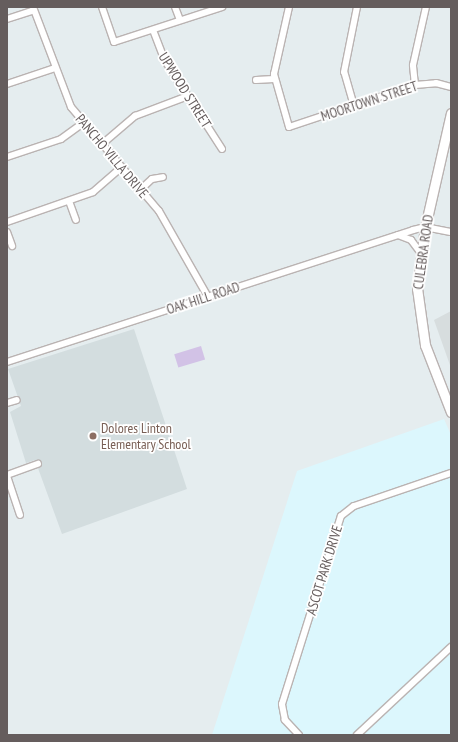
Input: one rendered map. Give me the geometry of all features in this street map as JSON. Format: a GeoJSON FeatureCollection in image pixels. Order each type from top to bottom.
{"type":"FeatureCollection","features":[{"type":"Feature","properties":{"kind":"main road","name":"CULEBRA ROAD"},"geometry":{"type":"LineString","coordinates":[[451,113],[420,252],[417,288],[422,328],[451,412]]}},
{"type":"Feature","properties":{"kind":"street"},"geometry":{"type":"LineString","coordinates":[[102,7],[114,42],[222,7]]}},
{"type":"Feature","properties":{"kind":"street"},"geometry":{"type":"LineString","coordinates":[[175,7],[180,20]]}},
{"type":"Feature","properties":{"kind":"street"},"geometry":{"type":"LineString","coordinates":[[256,80],[274,78],[289,7]]}},
{"type":"Feature","properties":{"kind":"street"},"geometry":{"type":"LineString","coordinates":[[354,106],[344,72],[357,7]]}},
{"type":"Feature","properties":{"kind":"street"},"geometry":{"type":"LineString","coordinates":[[415,85],[413,64],[426,7]]}},
{"type":"Feature","properties":{"kind":"street"},"geometry":{"type":"LineString","coordinates":[[7,20],[34,9]]}},
{"type":"Feature","properties":{"kind":"street","name":"PANCHO VILLA DRIVE"},"geometry":{"type":"LineString","coordinates":[[34,9],[64,94],[82,124],[162,216],[208,297]]}},
{"type":"Feature","properties":{"kind":"street","name":"UPWOOD STREET"},"geometry":{"type":"LineString","coordinates":[[153,30],[160,52],[222,149]]}},
{"type":"Feature","properties":{"kind":"street"},"geometry":{"type":"LineString","coordinates":[[7,84],[55,68]]}},
{"type":"Feature","properties":{"kind":"street","name":"MOORTOWN STREET"},"geometry":{"type":"LineString","coordinates":[[274,78],[289,127],[415,85],[436,83],[451,87]]}},
{"type":"Feature","properties":{"kind":"street"},"geometry":{"type":"LineString","coordinates":[[100,145],[135,116],[188,96]]}},
{"type":"Feature","properties":{"kind":"street"},"geometry":{"type":"LineString","coordinates":[[7,157],[61,139],[82,124]]}},
{"type":"Feature","properties":{"kind":"street"},"geometry":{"type":"LineString","coordinates":[[7,222],[93,192],[121,168]]}},
{"type":"Feature","properties":{"kind":"street"},"geometry":{"type":"LineString","coordinates":[[140,190],[152,179],[164,177]]}},
{"type":"Feature","properties":{"kind":"street"},"geometry":{"type":"LineString","coordinates":[[69,201],[76,220]]}},
{"type":"Feature","properties":{"kind":"street"},"geometry":{"type":"LineString","coordinates":[[425,227],[451,232]]}},
{"type":"Feature","properties":{"kind":"street","name":"OAK HILL ROAD"},"geometry":{"type":"LineString","coordinates":[[7,362],[425,227]]}},
{"type":"Feature","properties":{"kind":"street"},"geometry":{"type":"LineString","coordinates":[[7,232],[12,246]]}},
{"type":"Feature","properties":{"kind":"street"},"geometry":{"type":"LineString","coordinates":[[398,235],[411,240],[420,252]]}},
{"type":"Feature","properties":{"kind":"street"},"geometry":{"type":"LineString","coordinates":[[7,403],[17,400]]}},
{"type":"Feature","properties":{"kind":"street"},"geometry":{"type":"LineString","coordinates":[[20,515],[7,475],[38,464]]}},
{"type":"Feature","properties":{"kind":"street","name":"ASCOT PARK DRIVE"},"geometry":{"type":"LineString","coordinates":[[299,735],[285,720],[282,704],[341,516],[354,506],[451,473]]}},
{"type":"Feature","properties":{"kind":"street"},"geometry":{"type":"LineString","coordinates":[[357,735],[451,647]]}},
{"type":"Feature","properties":{"kind":"shaded area"},"geometry":{"type":"Polygon","coordinates":[[[451,311],[451,368],[434,320],[451,311]]]}},
{"type":"Feature","properties":{"kind":"shaded area","name":"Dolores Linton Elementary School"},"geometry":{"type":"Polygon","coordinates":[[[134,329],[187,489],[62,534],[35,460],[26,463],[10,412],[21,406],[8,369],[134,329]]]}},
{"type":"Feature","properties":{"kind":"shaded area"},"geometry":{"type":"Polygon","coordinates":[[[201,346],[205,359],[178,368],[174,354],[201,346]]]}},
{"type":"Feature","properties":{"kind":"shaded area"},"geometry":{"type":"Polygon","coordinates":[[[444,419],[451,435],[451,735],[212,735],[297,471],[444,419]]]}},
{"type":"Feature","properties":{"kind":"place","name":"Dolores Linton Elementary School"},"geometry":{"type":"Point","coordinates":[93,436]}}]}
